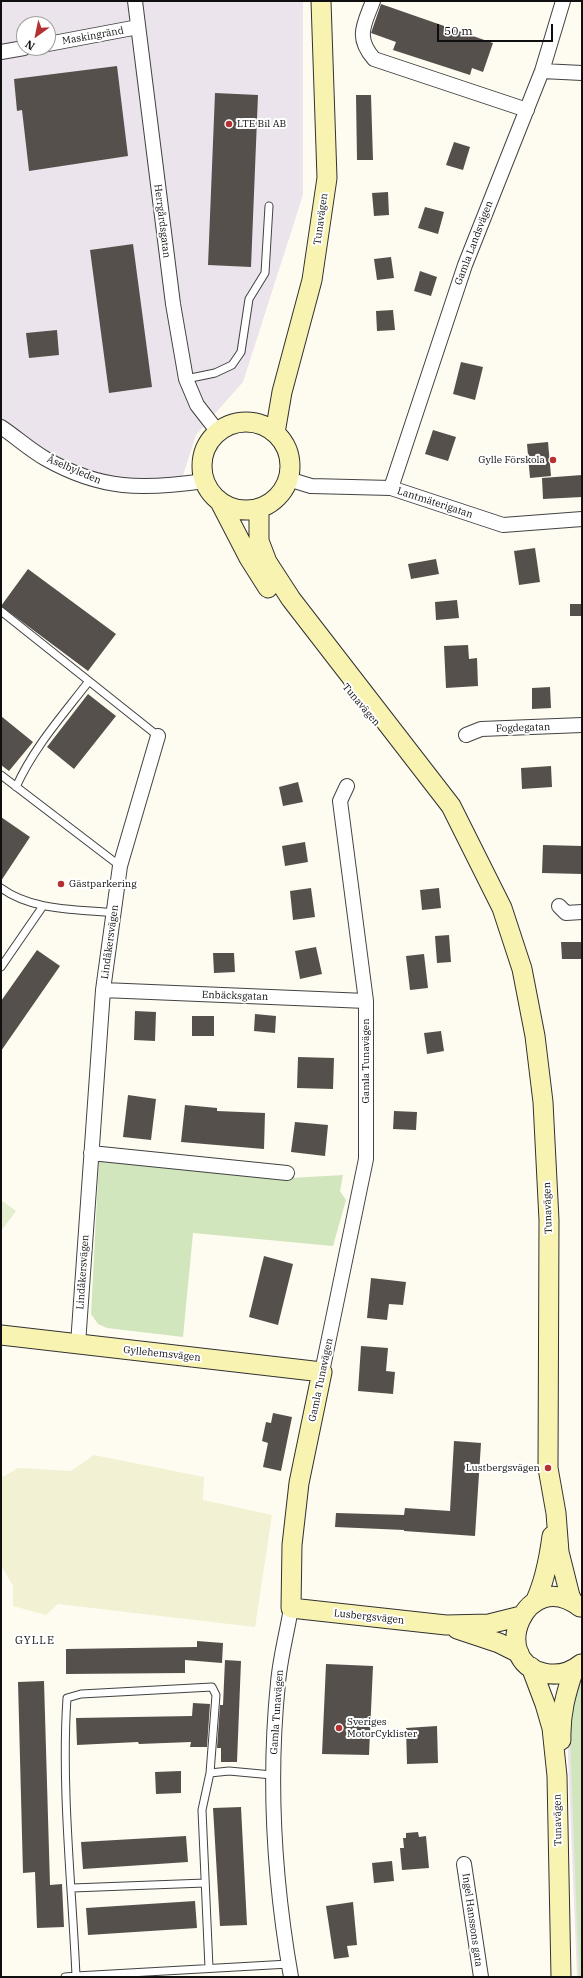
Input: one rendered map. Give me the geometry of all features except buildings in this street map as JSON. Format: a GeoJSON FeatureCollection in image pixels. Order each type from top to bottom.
{"type":"FeatureCollection","features":[{"type":"Feature","properties":{"kind":"street","name":"Herrgårdsgatan"},"geometry":{"type":"LineString","coordinates":[[135,1],[173,304],[186,379],[197,405],[218,432]]}},
{"type":"Feature","properties":{"kind":"street","name":"Tunavägen"},"geometry":{"type":"LineString","coordinates":[[275,433],[282,392],[312,280],[327,178],[321,1]]}},
{"type":"Feature","properties":{"kind":"street"},"geometry":{"type":"LineString","coordinates":[[373,1],[361,32],[365,49],[374,59],[527,110]]}},
{"type":"Feature","properties":{"kind":"street","name":"Gamla Landsvägen"},"geometry":{"type":"LineString","coordinates":[[391,488],[465,265],[542,71],[563,1]]}},
{"type":"Feature","properties":{"kind":"street","name":"Maskingränd"},"geometry":{"type":"LineString","coordinates":[[56,42],[138,27]]}},
{"type":"Feature","properties":{"kind":"street"},"geometry":{"type":"LineString","coordinates":[[1,52],[16,49]]}},
{"type":"Feature","properties":{"kind":"street"},"geometry":{"type":"LineString","coordinates":[[542,71],[582,74]]}},
{"type":"Feature","properties":{"kind":"street"},"geometry":{"type":"LineString","coordinates":[[240,422],[253,422],[264,426],[275,433],[283,442],[288,454],[290,466],[288,479],[282,492],[272,502],[259,509],[244,510],[231,508],[220,502],[210,493],[204,481],[202,468],[203,455],[208,442],[218,432],[228,426],[240,422]]}},
{"type":"Feature","properties":{"kind":"street","name":"Åselbyleden"},"geometry":{"type":"LineString","coordinates":[[1,427],[44,458],[74,472],[110,485],[129,487],[171,486],[204,481]]}},
{"type":"Feature","properties":{"kind":"street","name":"Lantmäterigatan"},"geometry":{"type":"LineString","coordinates":[[288,479],[312,486],[391,488],[503,525],[582,519]]}},
{"type":"Feature","properties":{"kind":"street","name":"Tunavägen"},"geometry":{"type":"LineString","coordinates":[[220,502],[249,558],[292,621],[447,811],[502,908]]}},
{"type":"Feature","properties":{"kind":"street","name":"Tunavägen"},"geometry":{"type":"LineString","coordinates":[[259,509],[259,541],[263,554],[275,576],[451,806],[502,908],[522,969],[535,1036],[543,1102],[549,1220],[548,1468],[556,1513],[560,1552],[570,1596],[578,1606]]}},
{"type":"Feature","properties":{"kind":"street","name":"Fogdegatan"},"geometry":{"type":"LineString","coordinates":[[466,735],[481,729],[582,725]]}},
{"type":"Feature","properties":{"kind":"street","name":"Lindåkersvägen"},"geometry":{"type":"LineString","coordinates":[[78,1344],[103,990],[120,866],[158,736]]}},
{"type":"Feature","properties":{"kind":"street","name":"Gamla Tunavägen"},"geometry":{"type":"LineString","coordinates":[[290,1970],[276,1859],[272,1775],[278,1682],[291,1608],[292,1545],[299,1483],[366,1159],[366,1001],[340,802],[347,786]]}},
{"type":"Feature","properties":{"kind":"street"},"geometry":{"type":"LineString","coordinates":[[559,906],[566,913],[582,912]]}},
{"type":"Feature","properties":{"kind":"street","name":"Enbäcksgatan"},"geometry":{"type":"LineString","coordinates":[[103,990],[366,1001]]}},
{"type":"Feature","properties":{"kind":"street"},"geometry":{"type":"LineString","coordinates":[[91,1153],[287,1173]]}},
{"type":"Feature","properties":{"kind":"street","name":"Gyllehemsvägen"},"geometry":{"type":"LineString","coordinates":[[1,1335],[322,1372]]}},
{"type":"Feature","properties":{"kind":"street","name":"Tunavägen"},"geometry":{"type":"LineString","coordinates":[[535,1602],[542,1587],[548,1565],[556,1513]]}},
{"type":"Feature","properties":{"kind":"street"},"geometry":{"type":"LineString","coordinates":[[521,1616],[535,1602],[553,1598],[564,1599],[578,1606]]}},
{"type":"Feature","properties":{"kind":"street","name":"Lusbergsvägen"},"geometry":{"type":"LineString","coordinates":[[291,1608],[446,1625],[489,1624],[521,1616]]}},
{"type":"Feature","properties":{"kind":"street","name":"Tunavägen"},"geometry":{"type":"LineString","coordinates":[[521,1616],[516,1628],[516,1641],[545,1704],[552,1728],[558,1776],[561,1977]]}},
{"type":"Feature","properties":{"kind":"street","name":"Lusbergsvägen"},"geometry":{"type":"LineString","coordinates":[[446,1625],[499,1644],[525,1660],[541,1673],[552,1675],[564,1674],[578,1666]]}},
{"type":"Feature","properties":{"kind":"street","name":"Tunavägen"},"geometry":{"type":"LineString","coordinates":[[569,1977],[564,1787],[560,1728],[563,1702],[578,1666]]}},
{"type":"Feature","properties":{"kind":"street","name":"Ingel Hanssons gata"},"geometry":{"type":"LineString","coordinates":[[464,1864],[480,1977]]}},
{"type":"Feature","properties":{"kind":"lane"},"geometry":{"type":"LineString","coordinates":[[186,379],[215,373],[232,365],[241,352],[249,299],[265,273],[269,206]]}},
{"type":"Feature","properties":{"kind":"lane"},"geometry":{"type":"LineString","coordinates":[[1,611],[158,736]]}},
{"type":"Feature","properties":{"kind":"lane"},"geometry":{"type":"LineString","coordinates":[[16,786],[25,767],[40,744],[89,681]]}},
{"type":"Feature","properties":{"kind":"lane"},"geometry":{"type":"LineString","coordinates":[[1,775],[120,866]]}},
{"type":"Feature","properties":{"kind":"lane"},"geometry":{"type":"LineString","coordinates":[[1,888],[8,894],[42,906],[114,913]]}},
{"type":"Feature","properties":{"kind":"lane"},"geometry":{"type":"LineString","coordinates":[[1,967],[42,906]]}},
{"type":"Feature","properties":{"kind":"lane"},"geometry":{"type":"LineString","coordinates":[[76,1976],[66,1780],[67,1698],[81,1694],[212,1687],[216,1695],[210,1773],[202,1810],[209,1968]]}},
{"type":"Feature","properties":{"kind":"lane"},"geometry":{"type":"LineString","coordinates":[[210,1773],[229,1771],[272,1775]]}},
{"type":"Feature","properties":{"kind":"lane"},"geometry":{"type":"LineString","coordinates":[[72,1888],[205,1883]]}},
{"type":"Feature","properties":{"kind":"lane"},"geometry":{"type":"LineString","coordinates":[[65,1977],[209,1968],[290,1970]]}},
{"type":"Feature","properties":{"kind":"shaded area"},"geometry":{"type":"Polygon","coordinates":[[[1,1],[303,1],[303,195],[243,382],[196,435],[180,485],[93,480],[1,427],[1,1]]]}},
{"type":"Feature","properties":{"kind":"shaded area"},"geometry":{"type":"Polygon","coordinates":[[[582,1675],[582,1977],[577,1977],[566,1706],[582,1675]]]}},
{"type":"Feature","properties":{"kind":"green space"},"geometry":{"type":"Polygon","coordinates":[[[99,1160],[291,1178],[343,1175],[340,1191],[346,1200],[333,1246],[193,1233],[183,1337],[107,1328],[98,1324],[91,1314],[99,1160]]]}},
{"type":"Feature","properties":{"kind":"green space"},"geometry":{"type":"Polygon","coordinates":[[[1,1200],[16,1211],[1,1231],[1,1200]]]}},
{"type":"Feature","properties":{"kind":"green space"},"geometry":{"type":"Polygon","coordinates":[[[94,1455],[204,1477],[203,1500],[272,1515],[255,1627],[58,1604],[46,1615],[13,1606],[13,1586],[1,1565],[1,1478],[18,1468],[71,1471],[94,1455]]]}},
{"type":"Feature","properties":{"kind":"green space"},"geometry":{"type":"Polygon","coordinates":[[[582,1682],[582,1977],[579,1977],[569,1711],[577,1688],[582,1682]]]}},
{"type":"Feature","properties":{"kind":"place","name":"LTE Bil AB"},"geometry":{"type":"Point","coordinates":[229,124]}},
{"type":"Feature","properties":{"kind":"place","name":"Gylle Förskola"},"geometry":{"type":"Point","coordinates":[553,460]}},
{"type":"Feature","properties":{"kind":"place","name":"Gästparkering"},"geometry":{"type":"Point","coordinates":[61,884]}},
{"type":"Feature","properties":{"kind":"place","name":"Lustbergsvägen"},"geometry":{"type":"Point","coordinates":[548,1468]}},
{"type":"Feature","properties":{"kind":"place","name":"Sveriges MotorCyklister"},"geometry":{"type":"Point","coordinates":[339,1728]}},
{"type":"Feature","properties":{"kind":"district","name":"GYLLE"},"geometry":{"type":"Point","coordinates":[35,1641]}}]}
